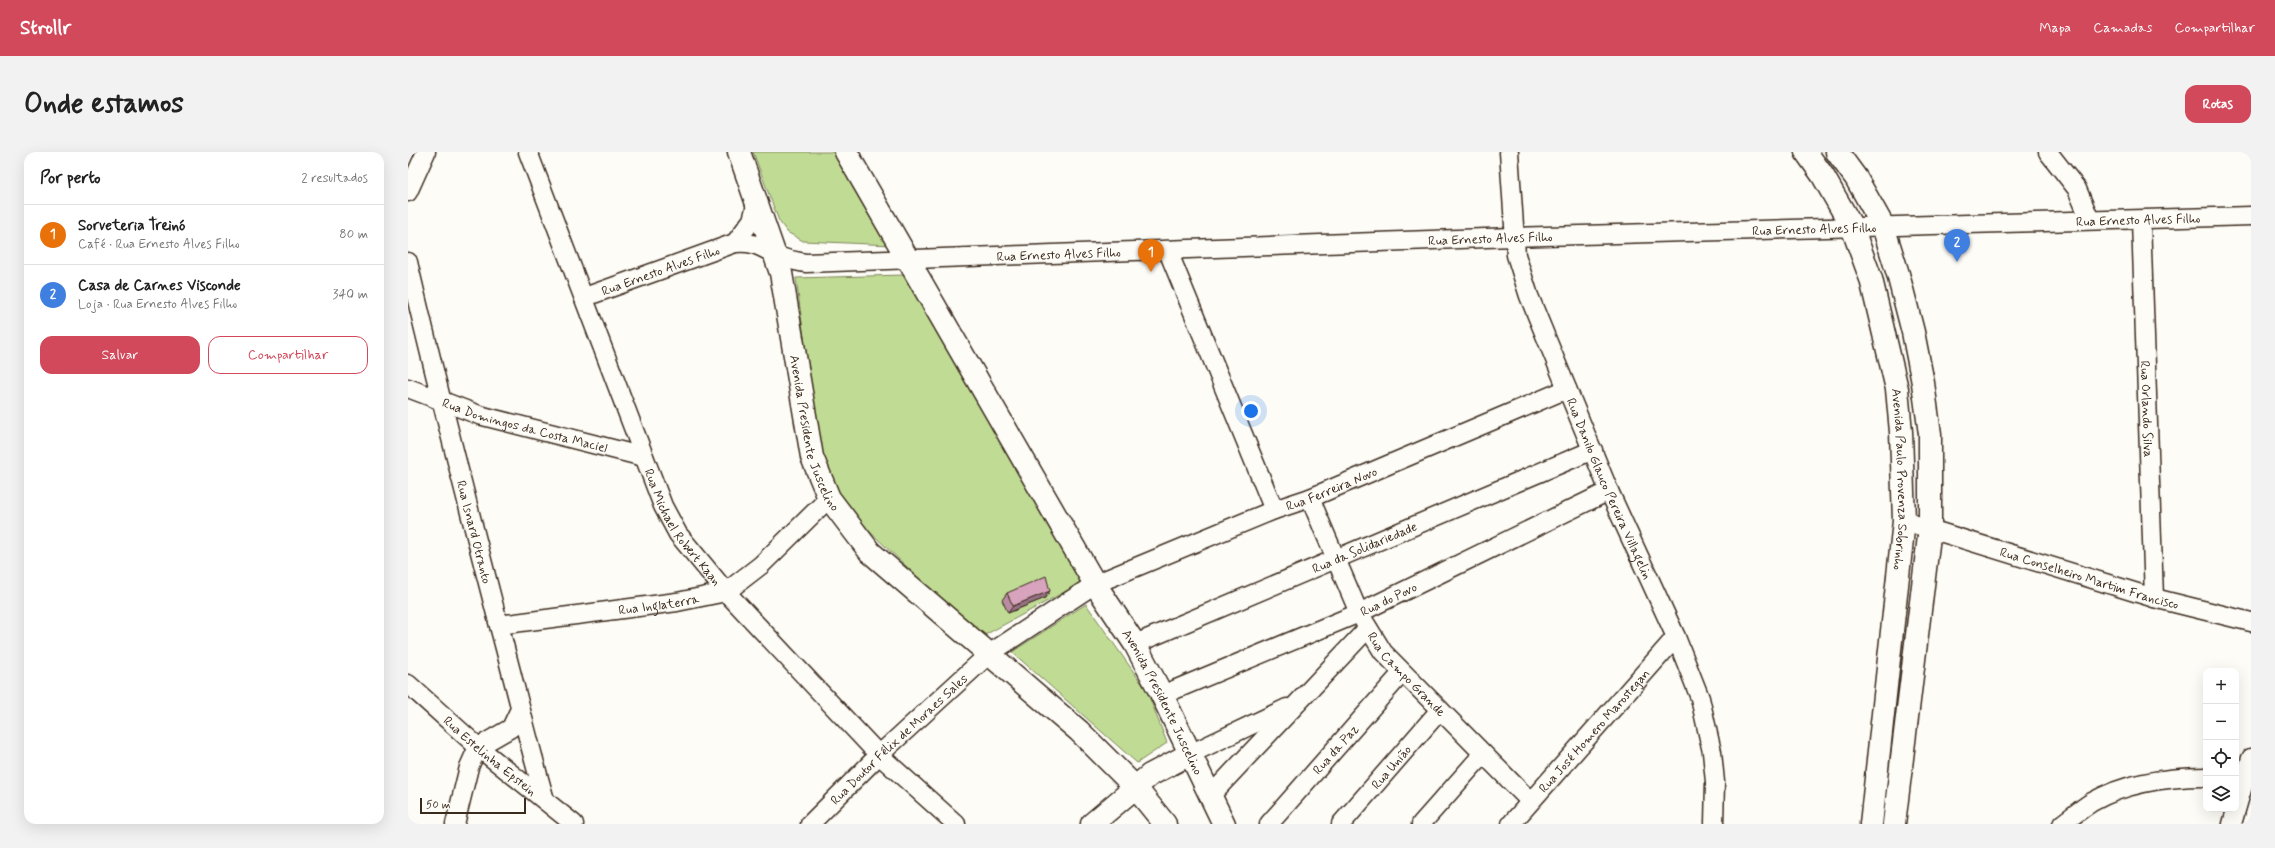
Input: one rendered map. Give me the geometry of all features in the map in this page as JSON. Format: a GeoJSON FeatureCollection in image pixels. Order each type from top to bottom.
{"type":"FeatureCollection","features":[{"type":"Feature","properties":{"kind":"main road","name":"Avenida Presidente Juscelino"},"geometry":{"type":"LineString","coordinates":[[739,152],[776,255],[812,458],[829,498],[870,552],[1079,731],[1135,787],[1166,824]]}},
{"type":"Feature","properties":{"kind":"main road","name":"Avenida Presidente Juscelino"},"geometry":{"type":"LineString","coordinates":[[846,152],[1095,584],[1134,644],[1162,695],[1224,824]]}},
{"type":"Feature","properties":{"kind":"main road","name":"Avenida Paulo Provenza Sobrinho"},"geometry":{"type":"LineString","coordinates":[[1806,152],[1823,176],[1852,227],[1871,279],[1897,389],[1901,432],[1904,521],[1871,824]]}},
{"type":"Feature","properties":{"kind":"main road","name":"Avenida Paulo Provenza Sobrinho"},"geometry":{"type":"LineString","coordinates":[[1837,152],[1856,178],[1883,226],[1898,274],[1923,383],[1930,434],[1930,528],[1894,824]]}},
{"type":"Feature","properties":{"kind":"main road"},"geometry":{"type":"LineString","coordinates":[[1092,824],[1150,775],[1190,754]]}},
{"type":"Feature","properties":{"kind":"street"},"geometry":{"type":"LineString","coordinates":[[408,192],[426,152]]}},
{"type":"Feature","properties":{"kind":"street","name":"Rua Michael Robert Kaan"},"geometry":{"type":"LineString","coordinates":[[528,152],[585,297],[663,506],[678,534],[726,592],[879,755],[956,824]]}},
{"type":"Feature","properties":{"kind":"street","name":"Rua Danilo Glauco Pereira Villagelin"},"geometry":{"type":"LineString","coordinates":[[1508,152],[1513,237],[1516,255],[1529,296],[1609,492],[1676,636],[1700,698],[1712,752],[1715,782],[1714,824]]}},
{"type":"Feature","properties":{"kind":"street"},"geometry":{"type":"LineString","coordinates":[[2048,152],[2077,190],[2090,220]]}},
{"type":"Feature","properties":{"kind":"street","name":"Rua Ernesto Alves Filho"},"geometry":{"type":"LineString","coordinates":[[735,243],[752,220],[757,202]]}},
{"type":"Feature","properties":{"kind":"street","name":"Rua Ernesto Alves Filho"},"geometry":{"type":"LineString","coordinates":[[585,297],[735,243],[752,243],[769,249],[776,255],[791,261],[806,263],[1168,251],[1513,237],[2251,216]]}},
{"type":"Feature","properties":{"kind":"street","name":"Rua Orlando Silva"},"geometry":{"type":"LineString","coordinates":[[2141,220],[2154,598]]}},
{"type":"Feature","properties":{"kind":"street"},"geometry":{"type":"LineString","coordinates":[[1168,251],[1274,510]]}},
{"type":"Feature","properties":{"kind":"street","name":"Rua Isnard Otranto"},"geometry":{"type":"LineString","coordinates":[[408,262],[439,398],[499,625],[519,711],[545,800]]}},
{"type":"Feature","properties":{"kind":"street","name":"Rua Domingos da Costa Maciel"},"geometry":{"type":"LineString","coordinates":[[408,388],[439,398],[478,415],[644,456]]}},
{"type":"Feature","properties":{"kind":"street","name":"Rua Ferreira Novo"},"geometry":{"type":"LineString","coordinates":[[1095,584],[1274,510],[1310,498],[1567,389]]}},
{"type":"Feature","properties":{"kind":"street","name":"Rua da Solidariedade"},"geometry":{"type":"LineString","coordinates":[[1134,644],[1593,450]]}},
{"type":"Feature","properties":{"kind":"street","name":"Rua do Povo"},"geometry":{"type":"LineString","coordinates":[[1162,695],[1359,613],[1609,492]]}},
{"type":"Feature","properties":{"kind":"street","name":"Rua Inglaterra"},"geometry":{"type":"LineString","coordinates":[[499,625],[677,602],[726,592],[761,565],[829,498]]}},
{"type":"Feature","properties":{"kind":"street","name":"Rua Campo Grande"},"geometry":{"type":"LineString","coordinates":[[1310,498],[1359,613],[1383,652],[1402,673],[1530,801]]}},
{"type":"Feature","properties":{"kind":"street","name":"Rua Conselheiro Martim Francisco"},"geometry":{"type":"LineString","coordinates":[[1904,521],[2154,598],[2251,622]]}},
{"type":"Feature","properties":{"kind":"street"},"geometry":{"type":"LineString","coordinates":[[989,654],[1095,584]]}},
{"type":"Feature","properties":{"kind":"street","name":"Rua do Povo"},"geometry":{"type":"LineString","coordinates":[[1211,795],[1368,628]]}},
{"type":"Feature","properties":{"kind":"street","name":"Rua José Homero Marostegan"},"geometry":{"type":"LineString","coordinates":[[1511,824],[1676,636]]}},
{"type":"Feature","properties":{"kind":"street","name":"Rua Doutor Félix de Moraes Sales"},"geometry":{"type":"LineString","coordinates":[[810,824],[879,755],[989,654]]}},
{"type":"Feature","properties":{"kind":"street","name":"Rua da Paz"},"geometry":{"type":"LineString","coordinates":[[1269,824],[1402,673]]}},
{"type":"Feature","properties":{"kind":"street","name":"Rua Estelinha Epstein"},"geometry":{"type":"LineString","coordinates":[[408,684],[478,747],[574,824]]}},
{"type":"Feature","properties":{"kind":"street"},"geometry":{"type":"LineString","coordinates":[[1190,754],[1295,704]]}},
{"type":"Feature","properties":{"kind":"street","name":"Rua União"},"geometry":{"type":"LineString","coordinates":[[1341,824],[1440,710]]}},
{"type":"Feature","properties":{"kind":"street"},"geometry":{"type":"LineString","coordinates":[[455,824],[469,767],[478,747],[511,728],[519,711]]}},
{"type":"Feature","properties":{"kind":"street"},"geometry":{"type":"LineString","coordinates":[[1421,824],[1483,754]]}},
{"type":"Feature","properties":{"kind":"street"},"geometry":{"type":"LineString","coordinates":[[2232,824],[2251,758]]}},
{"type":"Feature","properties":{"kind":"street"},"geometry":{"type":"LineString","coordinates":[[2062,824],[2092,802],[2114,792],[2145,782],[2179,777],[2203,777]]}},
{"type":"Feature","properties":{"kind":"green space"},"geometry":{"type":"Polygon","coordinates":[[[753,152],[836,152],[892,245],[803,241],[787,232],[779,221],[753,152]]]}},
{"type":"Feature","properties":{"kind":"green space"},"geometry":{"type":"Polygon","coordinates":[[[904,275],[1081,583],[981,637],[848,511],[832,485],[819,448],[796,278],[904,275]]]}},
{"type":"Feature","properties":{"kind":"green space"},"geometry":{"type":"Polygon","coordinates":[[[1086,604],[1147,691],[1167,743],[1137,763],[1012,652],[1086,604]]]}},
{"type":"Feature","properties":{"kind":"building"},"geometry":{"type":"Polygon","coordinates":[[[1046,576],[1050,591],[1013,606],[1007,593],[1046,576]]]}},
{"type":"Feature","properties":{"kind":"place","name":"Casa de Carnes Visconde"},"geometry":{"type":"Point","coordinates":[1957,262]}},
{"type":"Feature","properties":{"kind":"place","name":"Sorveteria Treinó"},"geometry":{"type":"Point","coordinates":[1151,272]}}]}
